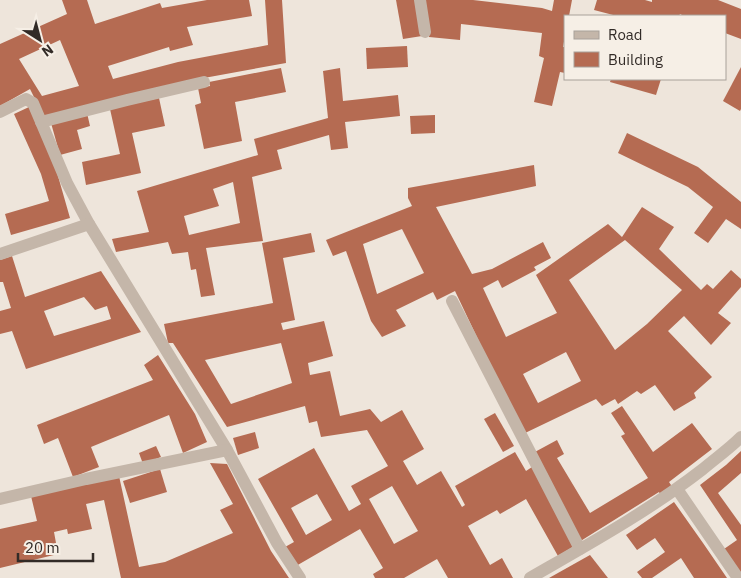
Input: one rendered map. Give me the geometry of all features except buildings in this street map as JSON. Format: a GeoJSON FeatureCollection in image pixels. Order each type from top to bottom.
{"type":"FeatureCollection","features":[{"type":"Feature","properties":{"kind":"street"},"geometry":{"type":"LineString","coordinates":[[420,0],[425,32]]}},
{"type":"Feature","properties":{"kind":"street"},"geometry":{"type":"LineString","coordinates":[[41,122],[204,82]]}},
{"type":"Feature","properties":{"kind":"street"},"geometry":{"type":"LineString","coordinates":[[0,112],[26,99],[33,103],[77,204],[227,450],[277,543],[300,578]]}},
{"type":"Feature","properties":{"kind":"street"},"geometry":{"type":"LineString","coordinates":[[0,254],[89,224]]}},
{"type":"Feature","properties":{"kind":"street"},"geometry":{"type":"LineString","coordinates":[[452,301],[580,549]]}},
{"type":"Feature","properties":{"kind":"street"},"geometry":{"type":"LineString","coordinates":[[530,578],[677,489],[741,437]]}},
{"type":"Feature","properties":{"kind":"street"},"geometry":{"type":"LineString","coordinates":[[0,499],[86,478],[227,450]]}},
{"type":"Feature","properties":{"kind":"street"},"geometry":{"type":"LineString","coordinates":[[677,489],[738,578]]}}]}
